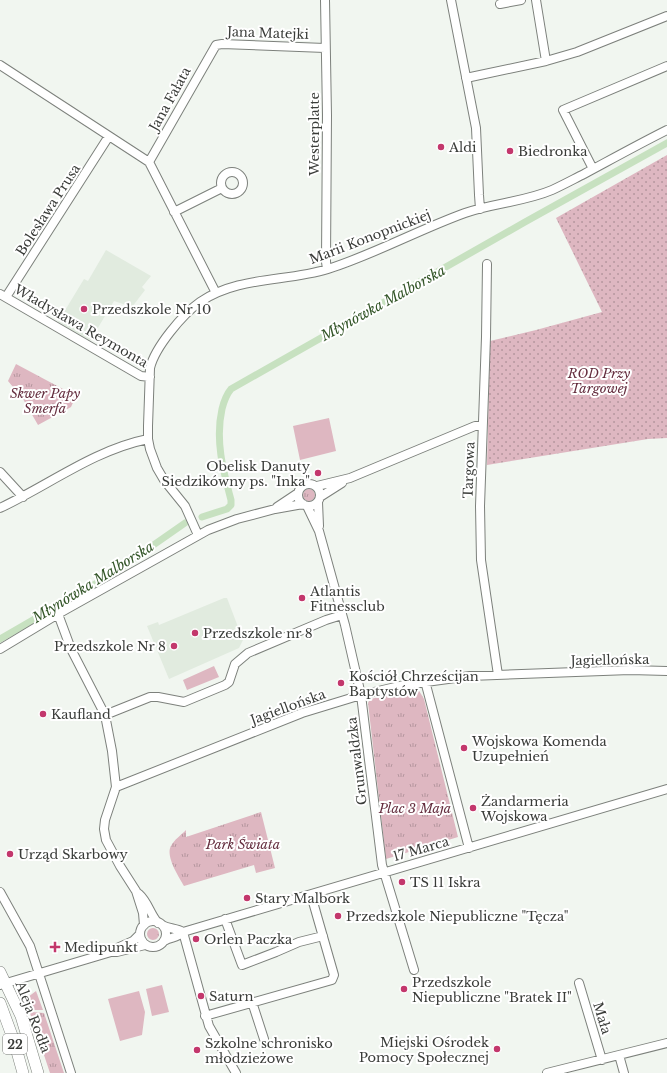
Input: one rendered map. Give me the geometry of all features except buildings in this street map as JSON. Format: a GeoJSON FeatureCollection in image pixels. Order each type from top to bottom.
{"type":"FeatureCollection","features":[{"type":"Feature","properties":{"kind":"main road","name":"Aleja Rodła"},"geometry":{"type":"LineString","coordinates":[[0,972],[3,984],[20,1016],[38,1073]]}},
{"type":"Feature","properties":{"kind":"main road","name":"Aleja Rodła"},"geometry":{"type":"LineString","coordinates":[[0,1003],[14,1041],[23,1073]]}},
{"type":"Feature","properties":{"kind":"street","name":"Westerplatte"},"geometry":{"type":"LineString","coordinates":[[325,0],[327,269]]}},
{"type":"Feature","properties":{"kind":"street"},"geometry":{"type":"LineString","coordinates":[[451,0],[476,128],[478,195],[480,209]]}},
{"type":"Feature","properties":{"kind":"street"},"geometry":{"type":"LineString","coordinates":[[500,4],[521,0]]}},
{"type":"Feature","properties":{"kind":"street"},"geometry":{"type":"LineString","coordinates":[[536,0],[546,61]]}},
{"type":"Feature","properties":{"kind":"street"},"geometry":{"type":"LineString","coordinates":[[466,78],[546,61],[592,46],[667,16]]}},
{"type":"Feature","properties":{"kind":"street","name":"Jana Matejki"},"geometry":{"type":"LineString","coordinates":[[213,48],[219,44],[325,48]]}},
{"type":"Feature","properties":{"kind":"street","name":"Jana Fałata"},"geometry":{"type":"LineString","coordinates":[[149,162],[213,48]]}},
{"type":"Feature","properties":{"kind":"street"},"geometry":{"type":"LineString","coordinates":[[0,65],[149,162],[216,293]]}},
{"type":"Feature","properties":{"kind":"street"},"geometry":{"type":"LineString","coordinates":[[593,169],[563,110],[667,66]]}},
{"type":"Feature","properties":{"kind":"street","name":"Marii Konopnickiej"},"geometry":{"type":"LineString","coordinates":[[198,535],[185,506],[164,480],[157,468],[148,439],[152,360],[165,339],[188,312],[200,302],[216,293],[242,284],[296,276],[327,269],[455,217],[545,192],[593,169],[667,130]]}},
{"type":"Feature","properties":{"kind":"street","name":"Bolesława Prusa"},"geometry":{"type":"LineString","coordinates":[[3,296],[110,136]]}},
{"type":"Feature","properties":{"kind":"street"},"geometry":{"type":"LineString","coordinates":[[174,212],[222,188]]}},
{"type":"Feature","properties":{"kind":"street","name":"Targowa"},"geometry":{"type":"LineString","coordinates":[[487,264],[480,506],[481,560],[498,675]]}},
{"type":"Feature","properties":{"kind":"street","name":"Władysława Reymonta"},"geometry":{"type":"LineString","coordinates":[[3,296],[141,376],[150,377]]}},
{"type":"Feature","properties":{"kind":"street"},"geometry":{"type":"LineString","coordinates":[[305,505],[299,499],[298,493],[300,487],[307,484],[314,484],[317,486],[350,478],[475,426],[482,426]]}},
{"type":"Feature","properties":{"kind":"street"},"geometry":{"type":"LineString","coordinates":[[0,508],[95,457],[129,443],[148,439]]}},
{"type":"Feature","properties":{"kind":"street"},"geometry":{"type":"LineString","coordinates":[[0,472],[23,497]]}},
{"type":"Feature","properties":{"kind":"street"},"geometry":{"type":"LineString","coordinates":[[0,649],[58,614],[208,530],[237,519],[275,509],[305,505],[313,506],[350,478]]}},
{"type":"Feature","properties":{"kind":"street"},"geometry":{"type":"LineString","coordinates":[[317,486],[319,489],[319,500]]}},
{"type":"Feature","properties":{"kind":"street"},"geometry":{"type":"LineString","coordinates":[[275,509],[298,493]]}},
{"type":"Feature","properties":{"kind":"street","name":"Grunwaldzka"},"geometry":{"type":"LineString","coordinates":[[319,500],[319,531]]}},
{"type":"Feature","properties":{"kind":"street","name":"Grunwaldzka"},"geometry":{"type":"LineString","coordinates":[[305,505],[319,531],[342,615],[361,695],[381,863],[414,970]]}},
{"type":"Feature","properties":{"kind":"street"},"geometry":{"type":"LineString","coordinates":[[58,614],[71,649],[105,715],[112,752],[116,787],[105,820],[104,828],[106,840],[120,866],[136,891],[142,897],[154,918],[167,928],[178,929],[183,932],[205,1016],[211,1032],[236,1073]]}},
{"type":"Feature","properties":{"kind":"street"},"geometry":{"type":"LineString","coordinates":[[105,715],[150,697],[184,702],[225,685],[229,682],[235,664],[248,653],[326,620],[342,615]]}},
{"type":"Feature","properties":{"kind":"street","name":"Jagiellońska"},"geometry":{"type":"LineString","coordinates":[[116,787],[302,713],[361,695],[426,681],[470,676],[630,670],[667,671]]}},
{"type":"Feature","properties":{"kind":"street"},"geometry":{"type":"LineString","coordinates":[[426,681],[469,848]]}},
{"type":"Feature","properties":{"kind":"street","name":"17 Marca"},"geometry":{"type":"LineString","coordinates":[[164,941],[168,938],[178,936],[183,932],[225,919],[666,790]]}},
{"type":"Feature","properties":{"kind":"street"},"geometry":{"type":"LineString","coordinates":[[112,952],[115,948],[133,941],[140,934],[144,925],[143,913],[136,891]]}},
{"type":"Feature","properties":{"kind":"street"},"geometry":{"type":"LineString","coordinates":[[0,892],[28,940],[40,973],[71,1073]]}},
{"type":"Feature","properties":{"kind":"street"},"geometry":{"type":"LineString","coordinates":[[205,1016],[332,980],[334,975],[311,895]]}},
{"type":"Feature","properties":{"kind":"street"},"geometry":{"type":"LineString","coordinates":[[225,919],[238,958],[242,965],[299,942],[323,936]]}},
{"type":"Feature","properties":{"kind":"street"},"geometry":{"type":"LineString","coordinates":[[3,984],[112,952],[145,945],[153,947],[164,941],[165,933],[160,924],[151,922],[144,925]]}},
{"type":"Feature","properties":{"kind":"street"},"geometry":{"type":"LineString","coordinates":[[140,934],[142,942],[145,945]]}},
{"type":"Feature","properties":{"kind":"street"},"geometry":{"type":"LineString","coordinates":[[0,972],[21,978]]}},
{"type":"Feature","properties":{"kind":"street","name":"Mała"},"geometry":{"type":"LineString","coordinates":[[579,983],[602,1060]]}},
{"type":"Feature","properties":{"kind":"street"},"geometry":{"type":"LineString","coordinates":[[252,1002],[264,1039]]}},
{"type":"Feature","properties":{"kind":"street"},"geometry":{"type":"LineString","coordinates":[[547,1073],[667,1043]]}},
{"type":"Feature","properties":{"kind":"street"},"geometry":{"type":"LineString","coordinates":[[619,1055],[624,1073]]}},
{"type":"Feature","properties":{"kind":"shaded area"},"geometry":{"type":"Polygon","coordinates":[[[106,250],[151,276],[142,287],[145,290],[132,307],[114,301],[90,341],[58,322],[84,279],[88,281],[106,250]]]}},
{"type":"Feature","properties":{"kind":"shaded area","name":"Przedszkole nr 8"},"geometry":{"type":"Polygon","coordinates":[[[227,598],[243,640],[239,648],[169,679],[147,626],[158,622],[159,625],[227,598]]]}},
{"type":"Feature","properties":{"kind":"green space","name":"ROD Przy Targowej"},"geometry":{"type":"Polygon","coordinates":[[[667,155],[667,438],[648,439],[487,465],[490,341],[602,312],[556,218],[667,155]]]}},
{"type":"Feature","properties":{"kind":"green space","name":"Skwer Papy Smerfa"},"geometry":{"type":"Polygon","coordinates":[[[16,364],[76,396],[71,407],[38,425],[23,399],[8,381],[16,364]]]}},
{"type":"Feature","properties":{"kind":"green space"},"geometry":{"type":"Polygon","coordinates":[[[329,418],[336,451],[300,460],[293,426],[329,418]]]}},
{"type":"Feature","properties":{"kind":"green space"},"geometry":{"type":"Polygon","coordinates":[[[309,489],[313,491],[315,495],[313,499],[309,501],[305,499],[303,495],[305,491],[309,489]]]}},
{"type":"Feature","properties":{"kind":"green space"},"geometry":{"type":"Polygon","coordinates":[[[214,666],[219,677],[187,690],[183,680],[214,666]]]}},
{"type":"Feature","properties":{"kind":"green space","name":"Plac 3 Maja"},"geometry":{"type":"Polygon","coordinates":[[[418,689],[424,699],[458,837],[386,859],[368,703],[370,699],[418,689]]]}},
{"type":"Feature","properties":{"kind":"green space","name":"Park Świata"},"geometry":{"type":"Polygon","coordinates":[[[261,812],[275,868],[256,873],[254,865],[184,886],[171,861],[170,850],[174,842],[186,830],[186,837],[261,812]]]}},
{"type":"Feature","properties":{"kind":"green space"},"geometry":{"type":"Polygon","coordinates":[[[151,928],[155,928],[159,934],[155,940],[151,940],[147,936],[147,932],[151,928]]]}},
{"type":"Feature","properties":{"kind":"green space"},"geometry":{"type":"Polygon","coordinates":[[[162,985],[169,1012],[152,1016],[146,989],[162,985]]]}},
{"type":"Feature","properties":{"kind":"green space"},"geometry":{"type":"Polygon","coordinates":[[[36,991],[43,1010],[29,1010],[27,1005],[28,997],[36,991]]]}},
{"type":"Feature","properties":{"kind":"green space"},"geometry":{"type":"Polygon","coordinates":[[[139,991],[145,1012],[142,1035],[120,1041],[108,999],[139,991]]]}},
{"type":"Feature","properties":{"kind":"green space"},"geometry":{"type":"Polygon","coordinates":[[[30,1013],[44,1013],[64,1073],[50,1073],[30,1013]]]}},
{"type":"Feature","properties":{"kind":"waterway","name":"Młynówka Malborska"},"geometry":{"type":"LineString","coordinates":[[202,517],[227,509],[231,505],[221,455],[219,432],[223,406],[226,396],[231,389],[667,143]]}},
{"type":"Feature","properties":{"kind":"waterway","name":"Młynówka Malborska"},"geometry":{"type":"LineString","coordinates":[[0,639],[109,576],[185,523]]}},
{"type":"Feature","properties":{"kind":"place","name":"Aldi"},"geometry":{"type":"Point","coordinates":[441,147]}},
{"type":"Feature","properties":{"kind":"place","name":"Biedronka"},"geometry":{"type":"Point","coordinates":[510,151]}},
{"type":"Feature","properties":{"kind":"place","name":"Przedszkole Nr 10"},"geometry":{"type":"Point","coordinates":[84,309]}},
{"type":"Feature","properties":{"kind":"place","name":"Obelisk Danuty Siedzikówny ps. \"Inka\""},"geometry":{"type":"Point","coordinates":[318,473]}},
{"type":"Feature","properties":{"kind":"place","name":"Atlantis Fitnessclub"},"geometry":{"type":"Point","coordinates":[302,598]}},
{"type":"Feature","properties":{"kind":"place","name":"Przedszkole nr 8"},"geometry":{"type":"Point","coordinates":[195,633]}},
{"type":"Feature","properties":{"kind":"place","name":"Przedszkole Nr 8"},"geometry":{"type":"Point","coordinates":[174,646]}},
{"type":"Feature","properties":{"kind":"place","name":"Kościół Chrześcijan Baptystów"},"geometry":{"type":"Point","coordinates":[341,683]}},
{"type":"Feature","properties":{"kind":"place","name":"Kaufland"},"geometry":{"type":"Point","coordinates":[43,714]}},
{"type":"Feature","properties":{"kind":"place","name":"Wojskowa Komenda Uzupełnień"},"geometry":{"type":"Point","coordinates":[464,748]}},
{"type":"Feature","properties":{"kind":"place","name":"Żandarmeria Wojskowa"},"geometry":{"type":"Point","coordinates":[473,808]}},
{"type":"Feature","properties":{"kind":"place","name":"Urząd Skarbowy"},"geometry":{"type":"Point","coordinates":[10,854]}},
{"type":"Feature","properties":{"kind":"place","name":"TS 11 Iskra"},"geometry":{"type":"Point","coordinates":[402,882]}},
{"type":"Feature","properties":{"kind":"place","name":"Stary Malbork"},"geometry":{"type":"Point","coordinates":[247,898]}},
{"type":"Feature","properties":{"kind":"place","name":"Przedszkole Niepubliczne \"Tęcza\""},"geometry":{"type":"Point","coordinates":[338,916]}},
{"type":"Feature","properties":{"kind":"place","name":"Orlen Paczka"},"geometry":{"type":"Point","coordinates":[196,939]}},
{"type":"Feature","properties":{"kind":"place","name":"Medipunkt"},"geometry":{"type":"Point","coordinates":[55,947]}},
{"type":"Feature","properties":{"kind":"place","name":"Przedszkole Niepubliczne \"Bratek II\""},"geometry":{"type":"Point","coordinates":[404,989]}},
{"type":"Feature","properties":{"kind":"place","name":"Saturn"},"geometry":{"type":"Point","coordinates":[201,996]}},
{"type":"Feature","properties":{"kind":"place","name":"Miejski Ośrodek Pomocy Społecznej"},"geometry":{"type":"Point","coordinates":[497,1049]}},
{"type":"Feature","properties":{"kind":"place","name":"Szkolne schronisko młodzieżowe"},"geometry":{"type":"Point","coordinates":[197,1050]}}]}
